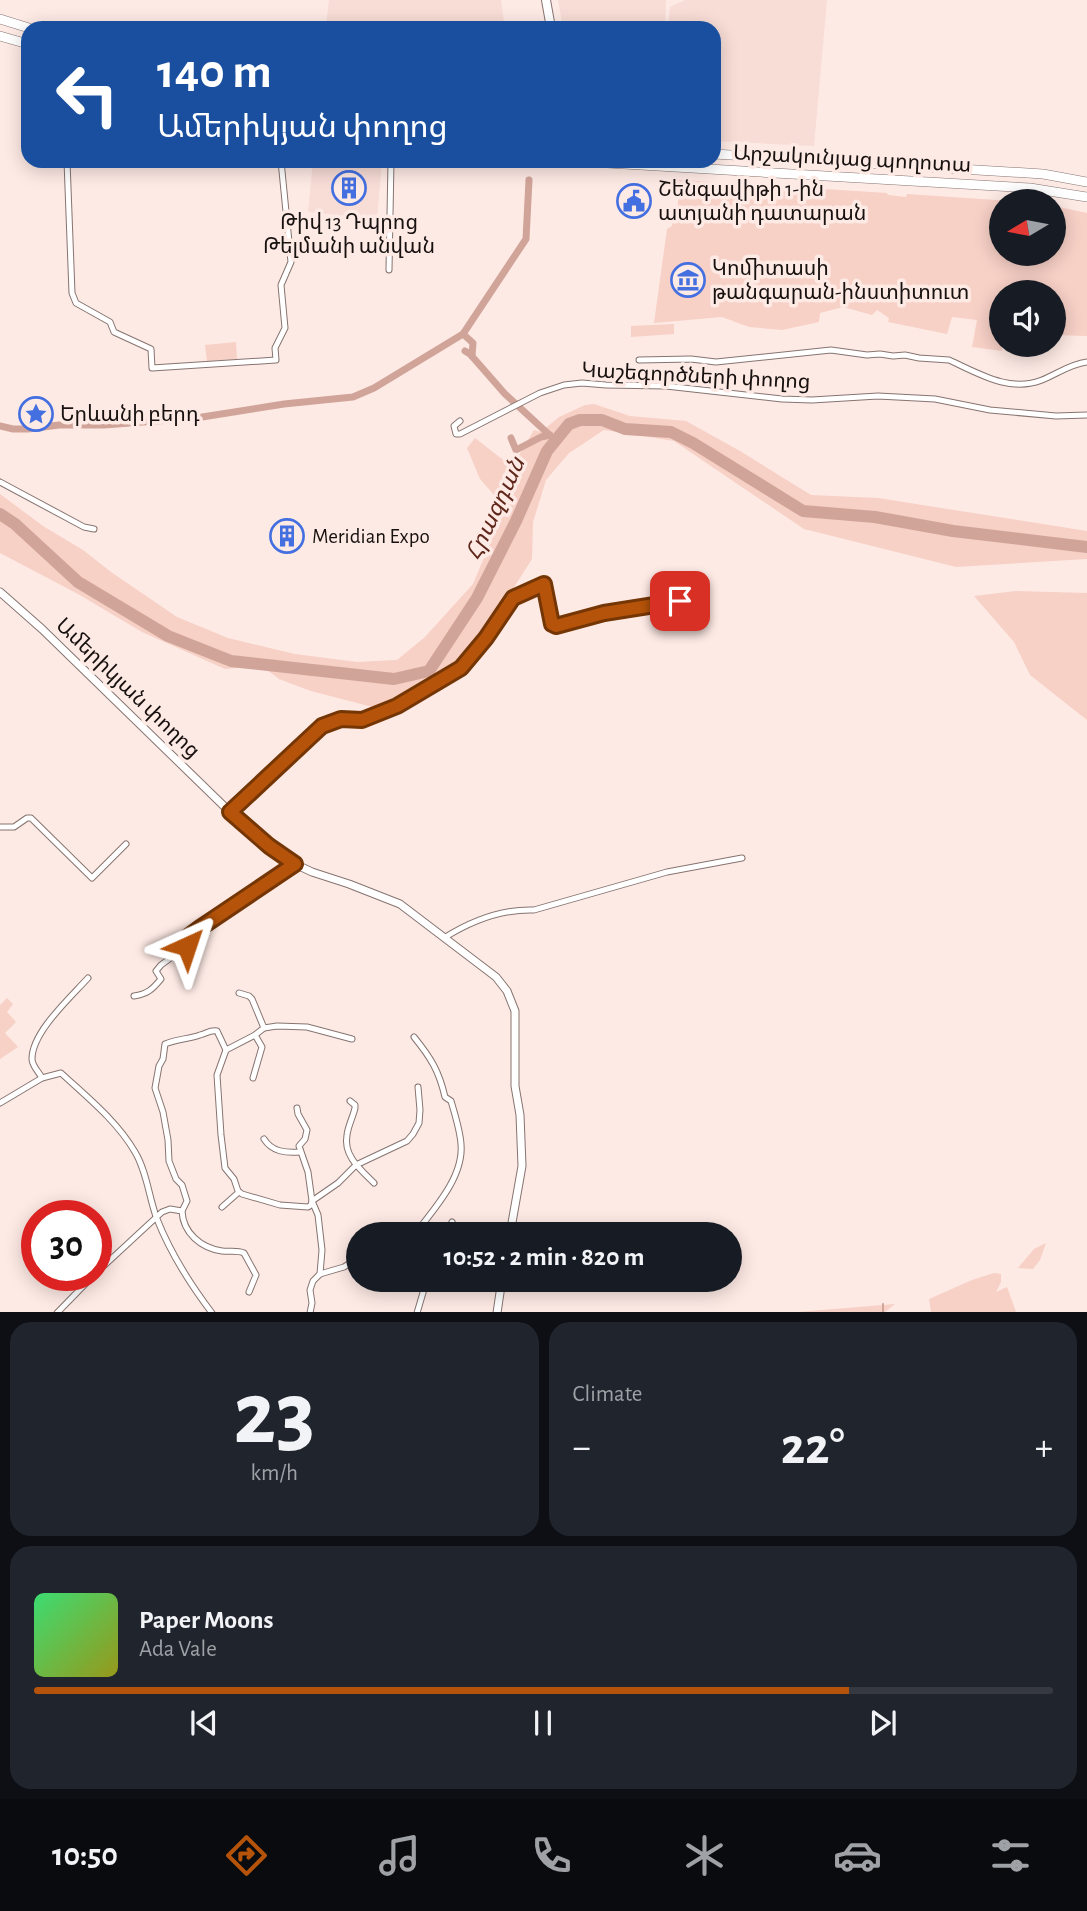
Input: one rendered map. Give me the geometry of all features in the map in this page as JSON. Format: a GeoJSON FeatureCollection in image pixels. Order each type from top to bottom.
{"type":"FeatureCollection","features":[{"type":"Feature","properties":{"kind":"main road"},"geometry":{"type":"LineString","coordinates":[[546,0],[550,21]]}},
{"type":"Feature","properties":{"kind":"main road"},"geometry":{"type":"LineString","coordinates":[[0,19],[21,26]]}},
{"type":"Feature","properties":{"kind":"main road"},"geometry":{"type":"LineString","coordinates":[[0,36],[21,42]]}},
{"type":"Feature","properties":{"kind":"main road","name":"Արշակունյաց պողոտա"},"geometry":{"type":"LineString","coordinates":[[721,154],[1043,174],[1087,182]]}},
{"type":"Feature","properties":{"kind":"main road","name":"Արշակունյաց պողոտա"},"geometry":{"type":"LineString","coordinates":[[700,168],[1030,188],[1087,197]]}},
{"type":"Feature","properties":{"kind":"street"},"geometry":{"type":"LineString","coordinates":[[67,168],[72,293],[76,303],[110,322],[114,332],[151,349],[152,368],[276,360],[275,348],[285,328],[281,285],[291,262],[282,168]]}},
{"type":"Feature","properties":{"kind":"street"},"geometry":{"type":"LineString","coordinates":[[389,270],[391,168]]}},
{"type":"Feature","properties":{"kind":"street","name":"Կաշեգործների փողոց"},"geometry":{"type":"LineString","coordinates":[[639,360],[729,361],[831,350],[949,360],[998,382],[1021,384],[1034,383],[1071,366],[1087,362]]}},
{"type":"Feature","properties":{"kind":"street","name":"Կաշեգործների փողոց"},"geometry":{"type":"LineString","coordinates":[[460,421],[454,426],[456,434],[540,393],[564,385],[582,383],[666,386],[782,399],[878,396],[935,399],[990,410],[1056,416],[1087,415]]}},
{"type":"Feature","properties":{"kind":"street"},"geometry":{"type":"LineString","coordinates":[[0,482],[84,527],[94,529]]}},
{"type":"Feature","properties":{"kind":"street"},"geometry":{"type":"LineString","coordinates":[[230,812],[322,726],[341,719],[362,720],[397,706],[461,668],[486,638],[513,598],[544,584],[552,624],[556,626],[604,613],[680,601]]}},
{"type":"Feature","properties":{"kind":"street","name":"Ամերիկյան փողոց"},"geometry":{"type":"LineString","coordinates":[[0,592],[269,846],[312,872],[400,904],[496,977],[507,991],[515,1011],[515,1086],[520,1115],[522,1166],[512,1222]]}},
{"type":"Feature","properties":{"kind":"street"},"geometry":{"type":"LineString","coordinates":[[0,827],[14,827],[31,818],[92,878],[126,844]]}},
{"type":"Feature","properties":{"kind":"street"},"geometry":{"type":"LineString","coordinates":[[444,937],[464,925],[515,910],[534,910],[667,872],[742,858]]}},
{"type":"Feature","properties":{"kind":"street"},"geometry":{"type":"LineString","coordinates":[[134,996],[152,990],[161,979],[156,971],[187,946],[188,937],[295,864]]}},
{"type":"Feature","properties":{"kind":"street"},"geometry":{"type":"LineString","coordinates":[[42,1078],[33,1064],[32,1057],[41,1030],[88,978]]}},
{"type":"Feature","properties":{"kind":"street"},"geometry":{"type":"LineString","coordinates":[[239,993],[252,999],[264,1028]]}},
{"type":"Feature","properties":{"kind":"street"},"geometry":{"type":"LineString","coordinates":[[352,1039],[307,1027],[286,1026],[264,1028],[226,1050],[217,1075],[220,1135],[224,1164],[239,1192],[297,1207],[308,1207],[356,1165],[407,1141],[419,1123],[418,1087]]}},
{"type":"Feature","properties":{"kind":"street"},"geometry":{"type":"LineString","coordinates":[[226,1050],[217,1031],[212,1030],[165,1044],[155,1088],[163,1112],[169,1161],[187,1201],[182,1211],[186,1228],[193,1238],[214,1249],[244,1253],[256,1275],[249,1292]]}},
{"type":"Feature","properties":{"kind":"street"},"geometry":{"type":"LineString","coordinates":[[253,1078],[262,1047],[255,1035]]}},
{"type":"Feature","properties":{"kind":"street"},"geometry":{"type":"LineString","coordinates":[[414,1037],[435,1063],[445,1097],[452,1101],[461,1142],[461,1158],[448,1189],[424,1222]]}},
{"type":"Feature","properties":{"kind":"street"},"geometry":{"type":"LineString","coordinates":[[0,1103],[42,1078],[61,1073],[102,1111],[126,1137],[137,1155],[157,1218],[170,1247],[212,1312]]}},
{"type":"Feature","properties":{"kind":"street"},"geometry":{"type":"LineString","coordinates":[[350,1101],[355,1105],[346,1147],[356,1165],[374,1183]]}},
{"type":"Feature","properties":{"kind":"street"},"geometry":{"type":"LineString","coordinates":[[297,1108],[307,1130],[299,1146],[318,1215],[322,1250],[320,1274]]}},
{"type":"Feature","properties":{"kind":"street"},"geometry":{"type":"LineString","coordinates":[[264,1139],[276,1150],[300,1152]]}},
{"type":"Feature","properties":{"kind":"street"},"geometry":{"type":"LineString","coordinates":[[222,1207],[239,1192]]}},
{"type":"Feature","properties":{"kind":"street"},"geometry":{"type":"LineString","coordinates":[[112,1259],[162,1212],[170,1209],[182,1211]]}},
{"type":"Feature","properties":{"kind":"street"},"geometry":{"type":"LineString","coordinates":[[310,1312],[310,1290],[313,1281],[320,1274],[346,1267]]}},
{"type":"Feature","properties":{"kind":"street"},"geometry":{"type":"LineString","coordinates":[[57,1312],[78,1291]]}},
{"type":"Feature","properties":{"kind":"street"},"geometry":{"type":"LineString","coordinates":[[417,1312],[423,1292]]}},
{"type":"Feature","properties":{"kind":"street"},"geometry":{"type":"LineString","coordinates":[[496,1312],[500,1292]]}},
{"type":"Feature","properties":{"kind":"shaded area"},"geometry":{"type":"Polygon","coordinates":[[[329,0],[501,0],[504,21],[327,21],[329,0]]]}},
{"type":"Feature","properties":{"kind":"shaded area"},"geometry":{"type":"Polygon","coordinates":[[[558,0],[666,0],[665,21],[562,21],[558,0]]]}},
{"type":"Feature","properties":{"kind":"shaded area"},"geometry":{"type":"Polygon","coordinates":[[[685,0],[827,0],[814,146],[721,141],[721,21],[669,21],[670,7],[685,0]]]}},
{"type":"Feature","properties":{"kind":"shaded area"},"geometry":{"type":"Polygon","coordinates":[[[312,168],[381,168],[377,219],[308,212],[312,168]]]}},
{"type":"Feature","properties":{"kind":"shaded area"},"geometry":{"type":"Polygon","coordinates":[[[667,179],[887,193],[906,197],[907,194],[989,200],[989,266],[1066,266],[1066,209],[1087,213],[1087,336],[1066,335],[1066,280],[989,280],[989,349],[972,347],[977,320],[952,317],[947,334],[888,322],[889,318],[877,310],[872,315],[843,307],[820,313],[819,322],[782,330],[749,327],[722,317],[654,323],[667,229],[672,226],[672,210],[678,209],[678,198],[672,197],[667,179]]]}},
{"type":"Feature","properties":{"kind":"shaded area"},"geometry":{"type":"Polygon","coordinates":[[[674,324],[674,334],[631,337],[631,326],[674,324]]]}},
{"type":"Feature","properties":{"kind":"shaded area"},"geometry":{"type":"Polygon","coordinates":[[[236,342],[237,359],[207,361],[205,345],[236,342]]]}},
{"type":"Feature","properties":{"kind":"shaded area"},"geometry":{"type":"Polygon","coordinates":[[[594,404],[630,416],[686,421],[811,495],[878,498],[1087,531],[1087,559],[956,567],[804,529],[674,441],[604,430],[569,453],[546,480],[533,522],[532,559],[490,625],[463,657],[410,695],[380,709],[311,691],[279,679],[267,670],[248,667],[225,669],[142,632],[0,553],[0,494],[177,617],[228,638],[295,654],[357,662],[397,660],[425,637],[473,584],[493,536],[503,505],[480,479],[467,448],[475,438],[502,459],[519,455],[534,430],[541,432],[559,417],[585,405],[594,404]]]}},
{"type":"Feature","properties":{"kind":"shaded area"},"geometry":{"type":"Polygon","coordinates":[[[1016,591],[1087,593],[1087,720],[1030,675],[1014,642],[974,596],[1016,591]]]}},
{"type":"Feature","properties":{"kind":"shaded area"},"geometry":{"type":"Polygon","coordinates":[[[7,998],[13,1004],[7,1012],[16,1022],[5,1033],[18,1047],[0,1059],[0,1005],[7,998]]]}},
{"type":"Feature","properties":{"kind":"shaded area"},"geometry":{"type":"Polygon","coordinates":[[[1046,1243],[1040,1260],[1033,1269],[1018,1268],[1034,1249],[1046,1243]]]}},
{"type":"Feature","properties":{"kind":"shaded area"},"geometry":{"type":"Polygon","coordinates":[[[994,1273],[1001,1274],[1001,1282],[996,1292],[1007,1287],[1016,1312],[931,1312],[929,1299],[994,1273]]]}},
{"type":"Feature","properties":{"kind":"shaded area"},"geometry":{"type":"Polygon","coordinates":[[[895,1304],[885,1312],[797,1312],[895,1304]]]}},
{"type":"Feature","properties":{"kind":"waterway"},"geometry":{"type":"LineString","coordinates":[[0,426],[28,429],[196,418],[284,404],[353,397],[374,388],[463,334],[526,239],[529,180]]}},
{"type":"Feature","properties":{"kind":"waterway"},"geometry":{"type":"LineString","coordinates":[[463,334],[473,343],[472,356]]}},
{"type":"Feature","properties":{"kind":"waterway"},"geometry":{"type":"LineString","coordinates":[[465,351],[505,394],[555,440]]}},
{"type":"Feature","properties":{"kind":"waterway","name":"Հրազդան"},"geometry":{"type":"LineString","coordinates":[[0,514],[15,524],[78,582],[168,636],[231,661],[394,679],[429,671],[477,598],[516,521],[547,451],[569,424],[580,420],[602,420],[625,429],[671,432],[803,511],[875,517],[953,531],[1087,547]]}},
{"type":"Feature","properties":{"kind":"waterway"},"geometry":{"type":"LineString","coordinates":[[511,438],[516,450],[550,435]]}},
{"type":"Feature","properties":{"kind":"waterway"},"geometry":{"type":"LineString","coordinates":[[883,1304],[883,1312]]}},
{"type":"Feature","properties":{"kind":"place","name":"Թիվ 13 Դպրոց Թելմանի անվան"},"geometry":{"type":"Point","coordinates":[349,188]}},
{"type":"Feature","properties":{"kind":"place","name":"Շենգավիթի 1-ին ատյանի դատարան"},"geometry":{"type":"Point","coordinates":[634,201]}},
{"type":"Feature","properties":{"kind":"place","name":"Կոմիտասի թանգարան-ինստիտուտ"},"geometry":{"type":"Point","coordinates":[688,280]}},
{"type":"Feature","properties":{"kind":"place","name":"Երևանի բերդ"},"geometry":{"type":"Point","coordinates":[36,414]}},
{"type":"Feature","properties":{"kind":"place","name":"Meridian Expo"},"geometry":{"type":"Point","coordinates":[287,536]}},
{"type":"Feature","properties":{"kind":"route"},"geometry":{"type":"LineString","coordinates":[[187,946],[188,937],[295,864],[269,846],[230,812],[322,726],[341,719],[362,720],[397,706],[461,668],[486,638],[513,598],[544,584],[552,624],[556,626],[604,613],[680,601]]}}]}
